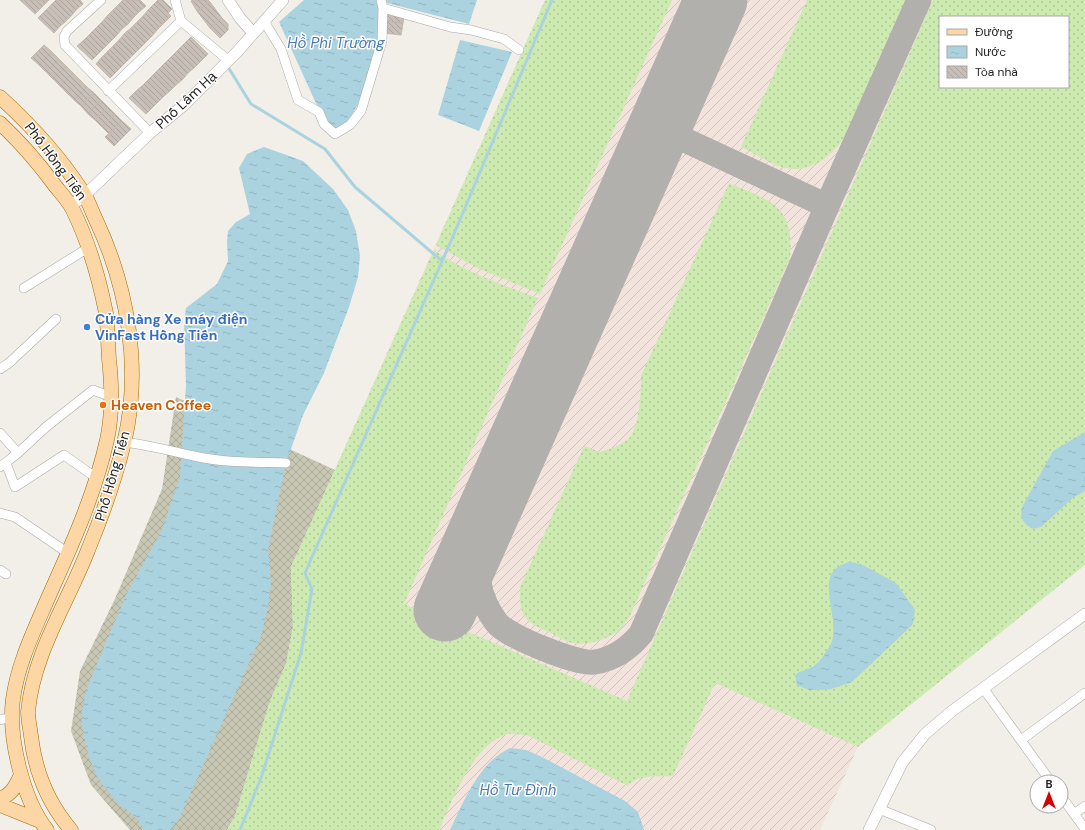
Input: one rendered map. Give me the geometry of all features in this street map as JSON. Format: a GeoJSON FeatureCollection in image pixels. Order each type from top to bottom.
{"type":"FeatureCollection","features":[{"type":"Feature","properties":{"kind":"main road","name":"Phố Hồng Tiến"},"geometry":{"type":"LineString","coordinates":[[0,98],[28,123],[85,195],[107,246],[119,280],[128,318],[132,386],[124,442],[106,502],[88,551],[35,675],[28,714],[33,750],[39,776],[58,814],[71,830]]}},
{"type":"Feature","properties":{"kind":"main road","name":"Phố Hồng Tiến"},"geometry":{"type":"LineString","coordinates":[[0,123],[20,141],[71,206],[88,248],[106,314],[112,397],[107,439],[95,477],[68,553],[26,649],[13,700],[6,719],[20,776],[43,826]]}},
{"type":"Feature","properties":{"kind":"main road"},"geometry":{"type":"LineString","coordinates":[[0,799],[7,796],[14,790],[20,776]]}},
{"type":"Feature","properties":{"kind":"main road"},"geometry":{"type":"LineString","coordinates":[[0,805],[43,826]]}},
{"type":"Feature","properties":{"kind":"street"},"geometry":{"type":"LineString","coordinates":[[101,0],[67,31],[64,37],[64,43],[108,91],[150,133]]}},
{"type":"Feature","properties":{"kind":"street"},"geometry":{"type":"LineString","coordinates":[[175,0],[181,21],[228,60]]}},
{"type":"Feature","properties":{"kind":"street"},"geometry":{"type":"LineString","coordinates":[[228,0],[253,33]]}},
{"type":"Feature","properties":{"kind":"street","name":"Phố Lâm Hạ"},"geometry":{"type":"LineString","coordinates":[[71,206],[85,195],[150,133],[184,105],[264,21],[278,2]]}},
{"type":"Feature","properties":{"kind":"street"},"geometry":{"type":"LineString","coordinates":[[264,21],[281,49],[298,100],[319,112],[324,124],[335,134],[350,125],[361,111],[382,41],[382,4],[450,27],[471,30],[504,39],[519,50]]}},
{"type":"Feature","properties":{"kind":"street"},"geometry":{"type":"LineString","coordinates":[[108,91],[181,21]]}},
{"type":"Feature","properties":{"kind":"street"},"geometry":{"type":"LineString","coordinates":[[24,288],[88,248]]}},
{"type":"Feature","properties":{"kind":"street"},"geometry":{"type":"LineString","coordinates":[[0,369],[9,363],[56,319]]}},
{"type":"Feature","properties":{"kind":"street"},"geometry":{"type":"LineString","coordinates":[[95,477],[64,455],[15,487],[3,465],[46,427],[93,390],[112,397]]}},
{"type":"Feature","properties":{"kind":"street"},"geometry":{"type":"LineString","coordinates":[[0,433],[18,453]]}},
{"type":"Feature","properties":{"kind":"street"},"geometry":{"type":"LineString","coordinates":[[124,442],[183,452],[193,456],[233,461],[286,463]]}},
{"type":"Feature","properties":{"kind":"street"},"geometry":{"type":"LineString","coordinates":[[0,513],[15,517],[68,553]]}},
{"type":"Feature","properties":{"kind":"street"},"geometry":{"type":"LineString","coordinates":[[869,830],[902,763],[917,742],[938,722],[1085,614]]}},
{"type":"Feature","properties":{"kind":"street"},"geometry":{"type":"LineString","coordinates":[[983,688],[1045,774]]}},
{"type":"Feature","properties":{"kind":"street"},"geometry":{"type":"LineString","coordinates":[[1021,740],[1085,693]]}},
{"type":"Feature","properties":{"kind":"street"},"geometry":{"type":"LineString","coordinates":[[1074,814],[1085,806]]}},
{"type":"Feature","properties":{"kind":"street"},"geometry":{"type":"LineString","coordinates":[[1069,807],[1085,830]]}},
{"type":"Feature","properties":{"kind":"street"},"geometry":{"type":"LineString","coordinates":[[879,809],[930,830]]}},
{"type":"Feature","properties":{"kind":"shaded area"},"geometry":{"type":"Polygon","coordinates":[[[545,0],[1004,0],[939,16],[940,88],[715,683],[858,747],[820,830],[227,830],[235,816],[270,701],[286,664],[293,627],[291,567],[545,0]]]}},
{"type":"Feature","properties":{"kind":"shaded area"},"geometry":{"type":"Polygon","coordinates":[[[176,397],[335,470],[291,567],[293,627],[286,664],[270,701],[235,816],[227,830],[130,830],[91,785],[71,731],[80,671],[114,601],[162,489],[176,397]]]}},
{"type":"Feature","properties":{"kind":"green space"},"geometry":{"type":"Polygon","coordinates":[[[545,0],[672,0],[540,294],[477,268],[436,245],[545,0]]]}},
{"type":"Feature","properties":{"kind":"green space"},"geometry":{"type":"Polygon","coordinates":[[[807,0],[906,0],[846,136],[833,152],[816,164],[797,169],[786,168],[769,162],[741,147],[807,0]]]}},
{"type":"Feature","properties":{"kind":"green space"},"geometry":{"type":"Polygon","coordinates":[[[933,0],[1085,0],[1085,565],[858,747],[715,683],[673,776],[642,778],[632,782],[628,786],[527,735],[508,734],[496,739],[485,748],[475,760],[450,804],[439,830],[227,830],[235,816],[270,701],[286,664],[293,627],[291,567],[434,250],[458,265],[497,283],[538,298],[404,604],[627,701],[933,0]]]}},
{"type":"Feature","properties":{"kind":"green space"},"geometry":{"type":"Polygon","coordinates":[[[729,183],[757,195],[777,207],[784,216],[788,226],[790,258],[629,618],[620,630],[604,639],[585,644],[568,642],[537,626],[526,618],[521,605],[520,587],[584,446],[600,452],[624,442],[630,437],[638,416],[641,376],[729,183]]]}},
{"type":"Feature","properties":{"kind":"water","name":"Hồ Phi Trường"},"geometry":{"type":"Polygon","coordinates":[[[304,0],[376,0],[382,19],[382,36],[363,95],[348,122],[337,131],[325,123],[279,22],[304,0]]]}},
{"type":"Feature","properties":{"kind":"water","name":"Hồ Phi Trường"},"geometry":{"type":"Polygon","coordinates":[[[386,0],[477,0],[469,24],[387,3],[386,0]]]}},
{"type":"Feature","properties":{"kind":"water"},"geometry":{"type":"Polygon","coordinates":[[[460,40],[512,52],[479,131],[438,115],[460,40]]]}},
{"type":"Feature","properties":{"kind":"water"},"geometry":{"type":"Polygon","coordinates":[[[264,147],[303,161],[333,189],[348,210],[356,231],[360,256],[358,277],[349,307],[324,373],[303,415],[286,463],[268,550],[271,584],[268,607],[261,636],[179,819],[170,830],[144,830],[137,818],[119,805],[97,777],[88,754],[82,727],[82,711],[86,691],[96,666],[127,593],[161,532],[180,477],[186,385],[184,322],[186,308],[217,284],[228,261],[228,231],[236,222],[250,214],[239,168],[247,154],[264,147]]]}},
{"type":"Feature","properties":{"kind":"water"},"geometry":{"type":"Polygon","coordinates":[[[1085,432],[1085,491],[1074,497],[1041,527],[1029,527],[1021,517],[1022,507],[1053,451],[1085,432]]]}},
{"type":"Feature","properties":{"kind":"water"},"geometry":{"type":"Polygon","coordinates":[[[850,562],[861,564],[896,583],[915,610],[913,624],[852,682],[831,689],[809,690],[797,685],[795,675],[816,664],[823,657],[830,646],[833,635],[829,586],[831,575],[838,567],[850,562]]]}},
{"type":"Feature","properties":{"kind":"water","name":"Hồ Tư Đình"},"geometry":{"type":"Polygon","coordinates":[[[510,748],[526,750],[540,756],[625,801],[638,812],[644,830],[450,830],[467,795],[481,772],[499,754],[510,748]]]}},
{"type":"Feature","properties":{"kind":"building"},"geometry":{"type":"Polygon","coordinates":[[[20,0],[36,0],[42,7],[35,14],[20,0]]]}},
{"type":"Feature","properties":{"kind":"building"},"geometry":{"type":"Polygon","coordinates":[[[36,0],[49,0],[42,7],[36,0]]]}},
{"type":"Feature","properties":{"kind":"building"},"geometry":{"type":"Polygon","coordinates":[[[56,0],[71,16],[65,22],[49,7],[56,0]]]}},
{"type":"Feature","properties":{"kind":"building"},"geometry":{"type":"Polygon","coordinates":[[[56,0],[68,0],[77,9],[71,16],[56,0]]]}},
{"type":"Feature","properties":{"kind":"building"},"geometry":{"type":"Polygon","coordinates":[[[68,0],[80,0],[83,4],[77,9],[68,0]]]}},
{"type":"Feature","properties":{"kind":"building"},"geometry":{"type":"Polygon","coordinates":[[[123,0],[128,0],[140,11],[134,17],[119,4],[123,0]]]}},
{"type":"Feature","properties":{"kind":"building"},"geometry":{"type":"Polygon","coordinates":[[[128,0],[140,0],[146,6],[140,11],[128,0]]]}},
{"type":"Feature","properties":{"kind":"building"},"geometry":{"type":"Polygon","coordinates":[[[158,0],[163,0],[172,9],[168,13],[156,2],[158,0]]]}},
{"type":"Feature","properties":{"kind":"building"},"geometry":{"type":"Polygon","coordinates":[[[208,0],[210,2],[197,11],[191,1],[208,0]]]}},
{"type":"Feature","properties":{"kind":"building"},"geometry":{"type":"Polygon","coordinates":[[[156,2],[171,16],[164,23],[149,9],[156,2]]]}},
{"type":"Feature","properties":{"kind":"building"},"geometry":{"type":"Polygon","coordinates":[[[210,2],[222,18],[210,28],[197,11],[210,2]]]}},
{"type":"Feature","properties":{"kind":"building"},"geometry":{"type":"Polygon","coordinates":[[[119,4],[134,17],[128,24],[113,10],[119,4]]]}},
{"type":"Feature","properties":{"kind":"building"},"geometry":{"type":"Polygon","coordinates":[[[49,7],[65,22],[60,26],[45,11],[49,7]]]}},
{"type":"Feature","properties":{"kind":"building"},"geometry":{"type":"Polygon","coordinates":[[[149,9],[164,23],[157,30],[143,16],[149,9]]]}},
{"type":"Feature","properties":{"kind":"building"},"geometry":{"type":"Polygon","coordinates":[[[113,10],[128,24],[122,29],[108,15],[113,10]]]}},
{"type":"Feature","properties":{"kind":"building"},"geometry":{"type":"Polygon","coordinates":[[[45,11],[60,26],[54,33],[38,18],[45,11]]]}},
{"type":"Feature","properties":{"kind":"building"},"geometry":{"type":"Polygon","coordinates":[[[387,14],[404,16],[403,23],[386,21],[387,14]]]}},
{"type":"Feature","properties":{"kind":"building"},"geometry":{"type":"Polygon","coordinates":[[[108,15],[122,29],[116,36],[102,22],[108,15]]]}},
{"type":"Feature","properties":{"kind":"building"},"geometry":{"type":"Polygon","coordinates":[[[143,16],[157,30],[152,36],[137,22],[143,16]]]}},
{"type":"Feature","properties":{"kind":"building"},"geometry":{"type":"Polygon","coordinates":[[[222,18],[228,24],[228,30],[220,38],[210,28],[222,18]]]}},
{"type":"Feature","properties":{"kind":"building"},"geometry":{"type":"Polygon","coordinates":[[[386,21],[403,23],[401,35],[384,33],[386,21]]]}},
{"type":"Feature","properties":{"kind":"building"},"geometry":{"type":"Polygon","coordinates":[[[102,22],[116,36],[110,42],[96,28],[102,22]]]}},
{"type":"Feature","properties":{"kind":"building"},"geometry":{"type":"Polygon","coordinates":[[[137,22],[152,36],[146,42],[131,28],[137,22]]]}},
{"type":"Feature","properties":{"kind":"building"},"geometry":{"type":"Polygon","coordinates":[[[96,28],[110,42],[104,48],[90,34],[96,28]]]}},
{"type":"Feature","properties":{"kind":"building"},"geometry":{"type":"Polygon","coordinates":[[[131,28],[146,42],[140,48],[125,33],[131,28]]]}},
{"type":"Feature","properties":{"kind":"building"},"geometry":{"type":"Polygon","coordinates":[[[125,33],[140,48],[134,54],[119,40],[125,33]]]}},
{"type":"Feature","properties":{"kind":"building"},"geometry":{"type":"Polygon","coordinates":[[[90,34],[104,48],[98,54],[84,40],[90,34]]]}},
{"type":"Feature","properties":{"kind":"building"},"geometry":{"type":"Polygon","coordinates":[[[191,37],[208,54],[201,61],[184,44],[191,37]]]}},
{"type":"Feature","properties":{"kind":"building"},"geometry":{"type":"Polygon","coordinates":[[[84,40],[98,54],[92,60],[77,46],[84,40]]]}},
{"type":"Feature","properties":{"kind":"building"},"geometry":{"type":"Polygon","coordinates":[[[119,40],[134,54],[128,60],[113,46],[119,40]]]}},
{"type":"Feature","properties":{"kind":"building"},"geometry":{"type":"Polygon","coordinates":[[[184,44],[201,61],[195,67],[178,50],[184,44]]]}},
{"type":"Feature","properties":{"kind":"building"},"geometry":{"type":"Polygon","coordinates":[[[44,45],[52,52],[39,65],[31,58],[44,45]]]}},
{"type":"Feature","properties":{"kind":"building"},"geometry":{"type":"Polygon","coordinates":[[[113,46],[128,60],[122,66],[107,52],[113,46]]]}},
{"type":"Feature","properties":{"kind":"building"},"geometry":{"type":"Polygon","coordinates":[[[178,50],[195,67],[188,73],[172,56],[178,50]]]}},
{"type":"Feature","properties":{"kind":"building"},"geometry":{"type":"Polygon","coordinates":[[[52,52],[59,59],[46,72],[39,65],[52,52]]]}},
{"type":"Feature","properties":{"kind":"building"},"geometry":{"type":"Polygon","coordinates":[[[107,52],[122,66],[116,72],[101,58],[107,52]]]}},
{"type":"Feature","properties":{"kind":"building"},"geometry":{"type":"Polygon","coordinates":[[[172,56],[188,73],[183,79],[166,62],[172,56]]]}},
{"type":"Feature","properties":{"kind":"building"},"geometry":{"type":"Polygon","coordinates":[[[101,58],[116,72],[110,78],[96,64],[101,58]]]}},
{"type":"Feature","properties":{"kind":"building"},"geometry":{"type":"Polygon","coordinates":[[[59,59],[66,66],[53,79],[46,72],[59,59]]]}},
{"type":"Feature","properties":{"kind":"building"},"geometry":{"type":"Polygon","coordinates":[[[166,62],[183,79],[176,85],[160,68],[166,62]]]}},
{"type":"Feature","properties":{"kind":"building"},"geometry":{"type":"Polygon","coordinates":[[[66,66],[73,73],[60,86],[53,79],[66,66]]]}},
{"type":"Feature","properties":{"kind":"building"},"geometry":{"type":"Polygon","coordinates":[[[160,68],[176,85],[171,90],[154,74],[160,68]]]}},
{"type":"Feature","properties":{"kind":"building"},"geometry":{"type":"Polygon","coordinates":[[[73,73],[87,87],[74,100],[60,86],[73,73]]]}},
{"type":"Feature","properties":{"kind":"building"},"geometry":{"type":"Polygon","coordinates":[[[154,74],[171,90],[164,96],[148,80],[154,74]]]}},
{"type":"Feature","properties":{"kind":"building"},"geometry":{"type":"Polygon","coordinates":[[[148,80],[164,96],[158,102],[142,86],[148,80]]]}},
{"type":"Feature","properties":{"kind":"building"},"geometry":{"type":"Polygon","coordinates":[[[142,86],[158,102],[152,108],[136,91],[142,86]]]}},
{"type":"Feature","properties":{"kind":"building"},"geometry":{"type":"Polygon","coordinates":[[[87,87],[94,93],[81,106],[74,100],[87,87]]]}},
{"type":"Feature","properties":{"kind":"building"},"geometry":{"type":"Polygon","coordinates":[[[136,91],[152,108],[146,114],[129,98],[136,91]]]}},
{"type":"Feature","properties":{"kind":"building"},"geometry":{"type":"Polygon","coordinates":[[[94,93],[101,100],[88,114],[81,106],[94,93]]]}},
{"type":"Feature","properties":{"kind":"building"},"geometry":{"type":"Polygon","coordinates":[[[101,100],[108,107],[95,120],[88,114],[101,100]]]}},
{"type":"Feature","properties":{"kind":"building"},"geometry":{"type":"Polygon","coordinates":[[[108,107],[115,114],[102,127],[95,120],[108,107]]]}},
{"type":"Feature","properties":{"kind":"building"},"geometry":{"type":"Polygon","coordinates":[[[115,114],[122,121],[109,134],[102,127],[115,114]]]}},
{"type":"Feature","properties":{"kind":"building"},"geometry":{"type":"Polygon","coordinates":[[[122,121],[131,129],[114,146],[105,137],[122,121]]]}},
{"type":"Feature","properties":{"kind":"waterway"},"geometry":{"type":"LineString","coordinates":[[240,830],[261,778],[301,653],[312,589],[305,573],[454,234],[552,0]]}},
{"type":"Feature","properties":{"kind":"waterway"},"geometry":{"type":"LineString","coordinates":[[228,67],[251,104],[325,149],[355,187],[442,261]]}},
{"type":"Feature","properties":{"kind":"taxiway"},"geometry":{"type":"LineString","coordinates":[[477,538],[477,571],[484,602],[496,622],[513,635],[527,642],[574,659],[586,662],[595,662],[609,658],[621,652],[641,634],[827,206],[919,0]]}},
{"type":"Feature","properties":{"kind":"taxiway"},"geometry":{"type":"LineString","coordinates":[[659,128],[827,206]]}},
{"type":"Feature","properties":{"kind":"runway"},"geometry":{"type":"LineString","coordinates":[[445,610],[716,0]]}},
{"type":"Feature","properties":{"kind":"place","name":"Cửa hàng Xe máy điện VinFast Hồng Tiến"},"geometry":{"type":"Point","coordinates":[87,327]}},
{"type":"Feature","properties":{"kind":"place","name":"Heaven Coffee"},"geometry":{"type":"Point","coordinates":[103,405]}}]}
